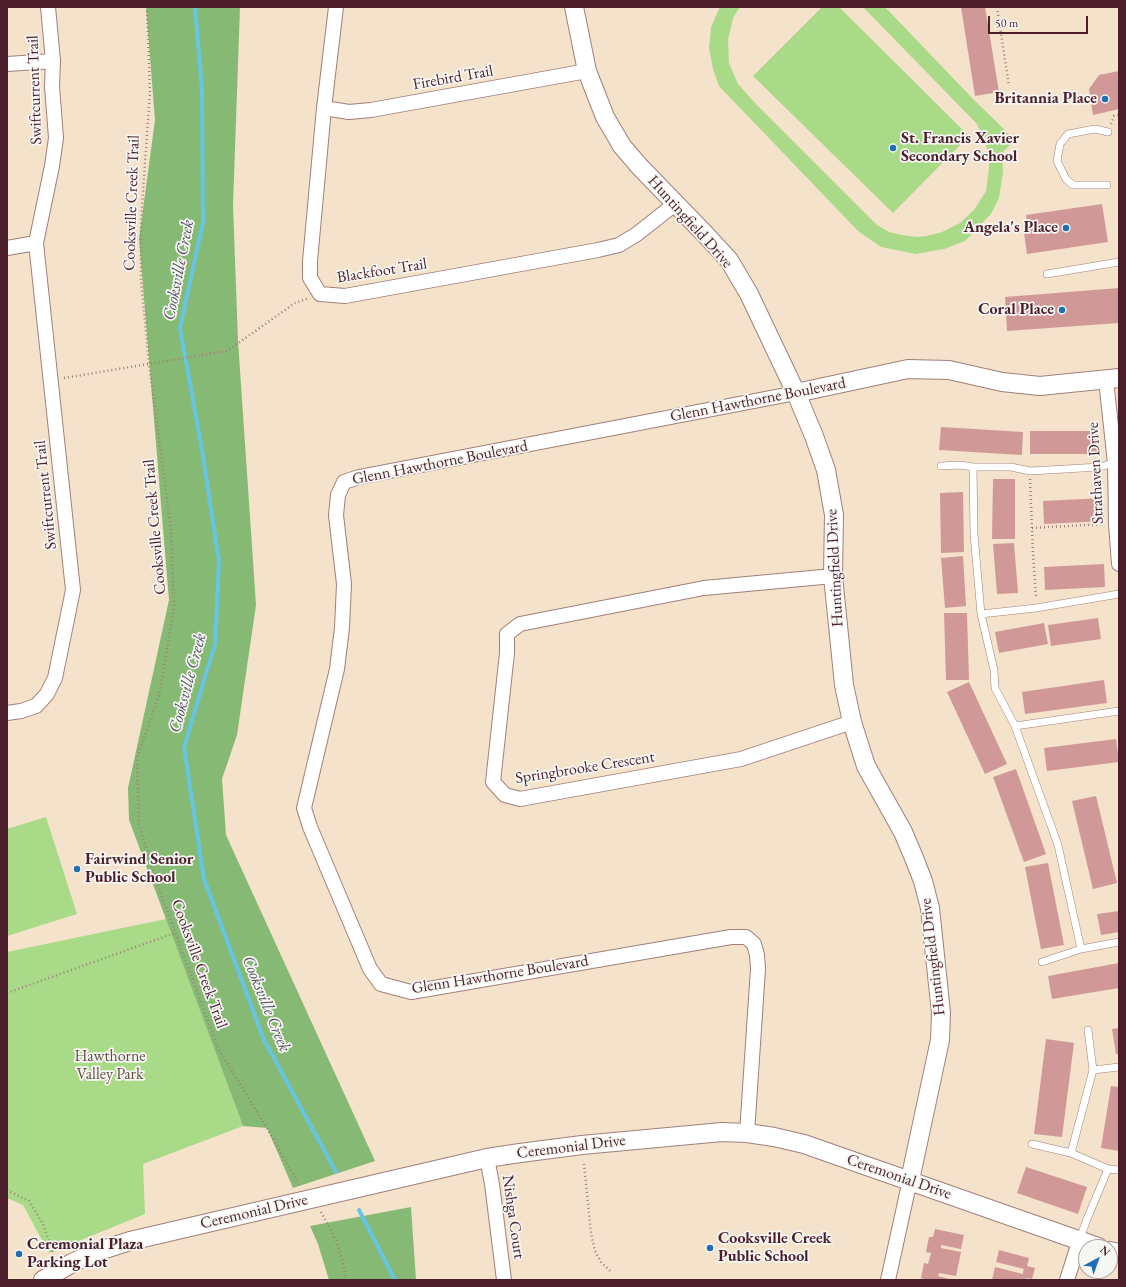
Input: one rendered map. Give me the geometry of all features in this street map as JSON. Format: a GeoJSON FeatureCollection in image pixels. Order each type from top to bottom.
{"type":"FeatureCollection","features":[{"type":"Feature","properties":{"kind":"street","name":"Swiftcurrent Trail"},"geometry":{"type":"LineString","coordinates":[[7,713],[21,711],[36,706],[47,694],[56,678],[73,590],[36,243],[52,166],[56,138],[52,86],[54,60],[48,7]]}},
{"type":"Feature","properties":{"kind":"street","name":"Blackfoot Trail"},"geometry":{"type":"LineString","coordinates":[[336,7],[324,108],[310,261],[310,278],[320,294],[345,296],[619,245],[637,234],[675,204]]}},
{"type":"Feature","properties":{"kind":"street","name":"Huntingfield Drive"},"geometry":{"type":"LineString","coordinates":[[574,7],[587,71],[605,117],[622,146],[640,167],[729,260],[749,294],[796,393],[814,436],[827,477],[834,515],[833,576],[844,685],[852,722],[866,766],[903,832],[914,858],[923,881],[930,908],[941,1013],[940,1040],[910,1180]]}},
{"type":"Feature","properties":{"kind":"street"},"geometry":{"type":"LineString","coordinates":[[7,64],[54,60]]}},
{"type":"Feature","properties":{"kind":"street","name":"Firebird Trail"},"geometry":{"type":"LineString","coordinates":[[324,108],[350,112],[371,110],[587,71]]}},
{"type":"Feature","properties":{"kind":"street"},"geometry":{"type":"LineString","coordinates":[[7,248],[36,243]]}},
{"type":"Feature","properties":{"kind":"street","name":"Glenn Hawthorne Boulevard"},"geometry":{"type":"LineString","coordinates":[[747,1133],[758,955],[754,944],[746,937],[731,937],[411,992],[381,984],[370,969],[310,827],[304,808],[337,669],[342,628],[344,584],[336,515],[338,495],[344,482],[359,477],[796,393],[908,369],[949,370],[1002,382],[1040,386],[1112,379]]}},
{"type":"Feature","properties":{"kind":"street","name":"Strathaven Drive"},"geometry":{"type":"LineString","coordinates":[[1112,379],[1117,462],[1116,524],[1119,564]]}},
{"type":"Feature","properties":{"kind":"street","name":"Springbrooke Crescent"},"geometry":{"type":"LineString","coordinates":[[833,576],[704,588],[520,624],[507,634],[507,653],[493,782],[505,795],[520,799],[741,759],[852,722]]}},
{"type":"Feature","properties":{"kind":"street","name":"Ceremonial Drive"},"geometry":{"type":"LineString","coordinates":[[51,1276],[96,1252],[130,1241],[487,1158],[697,1133],[722,1132],[747,1133],[804,1144],[910,1180],[1078,1242]]}},
{"type":"Feature","properties":{"kind":"street","name":"Nishga Court"},"geometry":{"type":"LineString","coordinates":[[487,1158],[492,1184],[504,1280]]}},
{"type":"Feature","properties":{"kind":"street"},"geometry":{"type":"LineString","coordinates":[[888,1280],[910,1180]]}},
{"type":"Feature","properties":{"kind":"street"},"geometry":{"type":"LineString","coordinates":[[1067,1280],[1078,1245]]}},
{"type":"Feature","properties":{"kind":"lane"},"geometry":{"type":"LineString","coordinates":[[1107,185],[1073,185],[1066,179],[1057,161],[1060,144],[1068,134],[1095,129],[1108,132]]}},
{"type":"Feature","properties":{"kind":"lane"},"geometry":{"type":"LineString","coordinates":[[1047,274],[1119,262]]}},
{"type":"Feature","properties":{"kind":"lane"},"geometry":{"type":"LineString","coordinates":[[941,466],[960,465],[973,467],[1011,467],[1030,471],[1100,467],[1117,462]]}},
{"type":"Feature","properties":{"kind":"lane"},"geometry":{"type":"LineString","coordinates":[[973,467],[974,534],[981,614],[994,670],[995,688],[1015,726],[1058,845],[1081,949]]}},
{"type":"Feature","properties":{"kind":"lane"},"geometry":{"type":"LineString","coordinates":[[981,614],[1036,608],[1119,594]]}},
{"type":"Feature","properties":{"kind":"lane"},"geometry":{"type":"LineString","coordinates":[[1015,726],[1119,711]]}},
{"type":"Feature","properties":{"kind":"lane"},"geometry":{"type":"LineString","coordinates":[[1042,962],[1081,949],[1119,942]]}},
{"type":"Feature","properties":{"kind":"lane"},"geometry":{"type":"LineString","coordinates":[[1072,1153],[1093,1070],[1088,1030]]}},
{"type":"Feature","properties":{"kind":"lane"},"geometry":{"type":"LineString","coordinates":[[1093,1070],[1119,1067]]}},
{"type":"Feature","properties":{"kind":"lane"},"geometry":{"type":"LineString","coordinates":[[1032,1144],[1072,1153],[1108,1169],[1119,1170]]}},
{"type":"Feature","properties":{"kind":"lane"},"geometry":{"type":"LineString","coordinates":[[1080,1239],[1087,1218],[1108,1169]]}},
{"type":"Feature","properties":{"kind":"path","name":"Cooksville Creek Trail"},"geometry":{"type":"LineString","coordinates":[[147,7],[150,92],[141,221],[141,281],[149,364],[171,529],[174,609],[159,694],[137,758],[139,824],[158,886],[218,1048],[267,1128],[293,1173],[297,1184],[324,1215],[336,1240],[343,1263],[346,1280]]}},
{"type":"Feature","properties":{"kind":"path"},"geometry":{"type":"LineString","coordinates":[[997,7],[1009,86]]}},
{"type":"Feature","properties":{"kind":"path"},"geometry":{"type":"LineString","coordinates":[[51,380],[227,351],[295,303],[320,294]]}},
{"type":"Feature","properties":{"kind":"path"},"geometry":{"type":"LineString","coordinates":[[1030,471],[1036,608]]}},
{"type":"Feature","properties":{"kind":"path"},"geometry":{"type":"LineString","coordinates":[[1032,528],[1116,524]]}},
{"type":"Feature","properties":{"kind":"path"},"geometry":{"type":"LineString","coordinates":[[7,993],[175,933]]}},
{"type":"Feature","properties":{"kind":"path"},"geometry":{"type":"LineString","coordinates":[[584,1164],[591,1233],[595,1251],[601,1262],[611,1272]]}},
{"type":"Feature","properties":{"kind":"path"},"geometry":{"type":"LineString","coordinates":[[7,1190],[29,1201],[43,1224],[51,1276]]}},
{"type":"Feature","properties":{"kind":"green space"},"geometry":{"type":"Polygon","coordinates":[[[146,7],[240,7],[233,205],[238,341],[256,605],[237,735],[222,779],[226,835],[375,1161],[293,1188],[267,1128],[243,1126],[129,820],[128,788],[169,600],[139,239],[155,120],[146,7]]]}},
{"type":"Feature","properties":{"kind":"green space"},"geometry":{"type":"Polygon","coordinates":[[[720,7],[740,7],[733,18],[728,40],[729,63],[738,84],[753,101],[877,225],[889,232],[902,235],[917,237],[927,236],[942,232],[960,223],[974,210],[986,191],[989,157],[985,142],[977,124],[863,7],[885,7],[973,99],[1011,136],[1013,142],[1002,153],[1003,172],[999,198],[991,214],[965,241],[944,249],[916,254],[881,247],[858,231],[719,86],[713,69],[709,48],[711,27],[720,7]]]}},
{"type":"Feature","properties":{"kind":"green space"},"geometry":{"type":"Polygon","coordinates":[[[822,7],[839,7],[969,136],[893,213],[753,76],[822,7]]]}},
{"type":"Feature","properties":{"kind":"green space"},"geometry":{"type":"Polygon","coordinates":[[[46,817],[77,914],[7,936],[7,829],[46,817]]]}},
{"type":"Feature","properties":{"kind":"green space","name":"Hawthorne Valley Park"},"geometry":{"type":"Polygon","coordinates":[[[166,919],[243,1126],[143,1164],[145,1214],[49,1253],[23,1205],[7,1198],[7,952],[166,919]]]}},
{"type":"Feature","properties":{"kind":"green space"},"geometry":{"type":"Polygon","coordinates":[[[411,1207],[416,1280],[329,1280],[318,1244],[310,1226],[411,1207]]]}},
{"type":"Feature","properties":{"kind":"building"},"geometry":{"type":"Polygon","coordinates":[[[961,7],[985,7],[999,92],[975,96],[961,7]]]}},
{"type":"Feature","properties":{"kind":"building","name":"Britannia Place"},"geometry":{"type":"Polygon","coordinates":[[[1119,71],[1119,109],[1093,115],[1089,89],[1099,75],[1119,71]]]}},
{"type":"Feature","properties":{"kind":"building","name":"Angela's Place"},"geometry":{"type":"Polygon","coordinates":[[[1102,204],[1108,242],[1027,254],[1024,233],[1027,232],[1025,223],[1027,223],[1026,215],[1102,204]]]}},
{"type":"Feature","properties":{"kind":"building","name":"Coral Place"},"geometry":{"type":"Polygon","coordinates":[[[1119,288],[1119,323],[1007,331],[1005,297],[1119,288]]]}},
{"type":"Feature","properties":{"kind":"building"},"geometry":{"type":"Polygon","coordinates":[[[941,427],[1023,432],[1022,455],[939,450],[941,427]]]}},
{"type":"Feature","properties":{"kind":"building"},"geometry":{"type":"Polygon","coordinates":[[[1030,431],[1098,431],[1099,454],[1030,454],[1030,431]]]}},
{"type":"Feature","properties":{"kind":"building"},"geometry":{"type":"Polygon","coordinates":[[[993,479],[1015,479],[1015,539],[992,539],[993,479]]]}},
{"type":"Feature","properties":{"kind":"building"},"geometry":{"type":"Polygon","coordinates":[[[963,492],[964,552],[941,553],[940,493],[963,492]]]}},
{"type":"Feature","properties":{"kind":"building"},"geometry":{"type":"Polygon","coordinates":[[[1103,498],[1104,521],[1044,524],[1043,501],[1103,498]]]}},
{"type":"Feature","properties":{"kind":"building"},"geometry":{"type":"Polygon","coordinates":[[[1014,543],[1018,593],[997,594],[993,544],[1014,543]]]}},
{"type":"Feature","properties":{"kind":"building"},"geometry":{"type":"Polygon","coordinates":[[[963,556],[966,606],[945,608],[941,558],[963,556]]]}},
{"type":"Feature","properties":{"kind":"building"},"geometry":{"type":"Polygon","coordinates":[[[1104,564],[1105,587],[1045,590],[1044,567],[1104,564]]]}},
{"type":"Feature","properties":{"kind":"building"},"geometry":{"type":"Polygon","coordinates":[[[944,613],[967,613],[969,680],[946,680],[944,613]]]}},
{"type":"Feature","properties":{"kind":"building"},"geometry":{"type":"Polygon","coordinates":[[[1098,618],[1101,639],[1051,646],[1048,625],[1098,618]]]}},
{"type":"Feature","properties":{"kind":"building"},"geometry":{"type":"Polygon","coordinates":[[[1044,623],[1048,644],[999,653],[995,632],[1044,623]]]}},
{"type":"Feature","properties":{"kind":"building"},"geometry":{"type":"Polygon","coordinates":[[[1104,680],[1107,703],[1025,714],[1022,692],[1104,680]]]}},
{"type":"Feature","properties":{"kind":"building"},"geometry":{"type":"Polygon","coordinates":[[[969,682],[1007,764],[985,774],[947,692],[969,682]]]}},
{"type":"Feature","properties":{"kind":"building"},"geometry":{"type":"Polygon","coordinates":[[[1116,739],[1119,762],[1047,771],[1044,748],[1116,739]]]}},
{"type":"Feature","properties":{"kind":"building"},"geometry":{"type":"Polygon","coordinates":[[[1016,769],[1046,854],[1024,862],[993,777],[1016,769]]]}},
{"type":"Feature","properties":{"kind":"building"},"geometry":{"type":"Polygon","coordinates":[[[1096,796],[1117,883],[1093,889],[1072,801],[1096,796]]]}},
{"type":"Feature","properties":{"kind":"building"},"geometry":{"type":"Polygon","coordinates":[[[1048,863],[1064,945],[1041,949],[1025,867],[1048,863]]]}},
{"type":"Feature","properties":{"kind":"building"},"geometry":{"type":"Polygon","coordinates":[[[1119,911],[1119,932],[1101,935],[1097,914],[1119,911]]]}},
{"type":"Feature","properties":{"kind":"building"},"geometry":{"type":"Polygon","coordinates":[[[1119,963],[1119,988],[1052,999],[1048,976],[1119,963]]]}},
{"type":"Feature","properties":{"kind":"building"},"geometry":{"type":"Polygon","coordinates":[[[1119,1028],[1119,1054],[1116,1054],[1112,1029],[1119,1028]]]}},
{"type":"Feature","properties":{"kind":"building"},"geometry":{"type":"Polygon","coordinates":[[[1046,1039],[1074,1043],[1062,1137],[1034,1134],[1046,1039]]]}},
{"type":"Feature","properties":{"kind":"building"},"geometry":{"type":"Polygon","coordinates":[[[1111,1086],[1119,1087],[1119,1151],[1101,1148],[1111,1086]]]}},
{"type":"Feature","properties":{"kind":"building"},"geometry":{"type":"Polygon","coordinates":[[[1026,1167],[1087,1187],[1078,1214],[1017,1193],[1026,1167]]]}},
{"type":"Feature","properties":{"kind":"building"},"geometry":{"type":"Polygon","coordinates":[[[935,1229],[964,1235],[961,1249],[941,1245],[941,1248],[961,1252],[956,1276],[939,1273],[938,1276],[953,1280],[927,1280],[921,1278],[924,1263],[928,1264],[931,1253],[926,1252],[929,1237],[933,1237],[935,1229]]]}},
{"type":"Feature","properties":{"kind":"building"},"geometry":{"type":"Polygon","coordinates":[[[999,1250],[1029,1258],[1027,1266],[1035,1268],[1032,1279],[992,1280],[995,1267],[1023,1274],[1024,1269],[996,1262],[999,1250]]]}},
{"type":"Feature","properties":{"kind":"waterway","name":"Cooksville Creek"},"geometry":{"type":"LineString","coordinates":[[195,7],[202,90],[203,222],[180,328],[202,450],[219,561],[215,644],[184,747],[204,879],[264,1040],[336,1172]]}},
{"type":"Feature","properties":{"kind":"waterway","name":"Cooksville Creek"},"geometry":{"type":"LineString","coordinates":[[359,1210],[395,1280]]}},
{"type":"Feature","properties":{"kind":"place","name":"Britannia Place"},"geometry":{"type":"Point","coordinates":[1105,99]}},
{"type":"Feature","properties":{"kind":"place","name":"St. Francis Xavier Secondary School"},"geometry":{"type":"Point","coordinates":[893,148]}},
{"type":"Feature","properties":{"kind":"place","name":"Angela's Place"},"geometry":{"type":"Point","coordinates":[1066,228]}},
{"type":"Feature","properties":{"kind":"place","name":"Coral Place"},"geometry":{"type":"Point","coordinates":[1062,310]}},
{"type":"Feature","properties":{"kind":"place","name":"Fairwind Senior Public School"},"geometry":{"type":"Point","coordinates":[77,869]}},
{"type":"Feature","properties":{"kind":"place","name":"Cooksville Creek Public School"},"geometry":{"type":"Point","coordinates":[710,1248]}},
{"type":"Feature","properties":{"kind":"place","name":"Ceremonial Plaza Parking Lot"},"geometry":{"type":"Point","coordinates":[19,1254]}}]}
